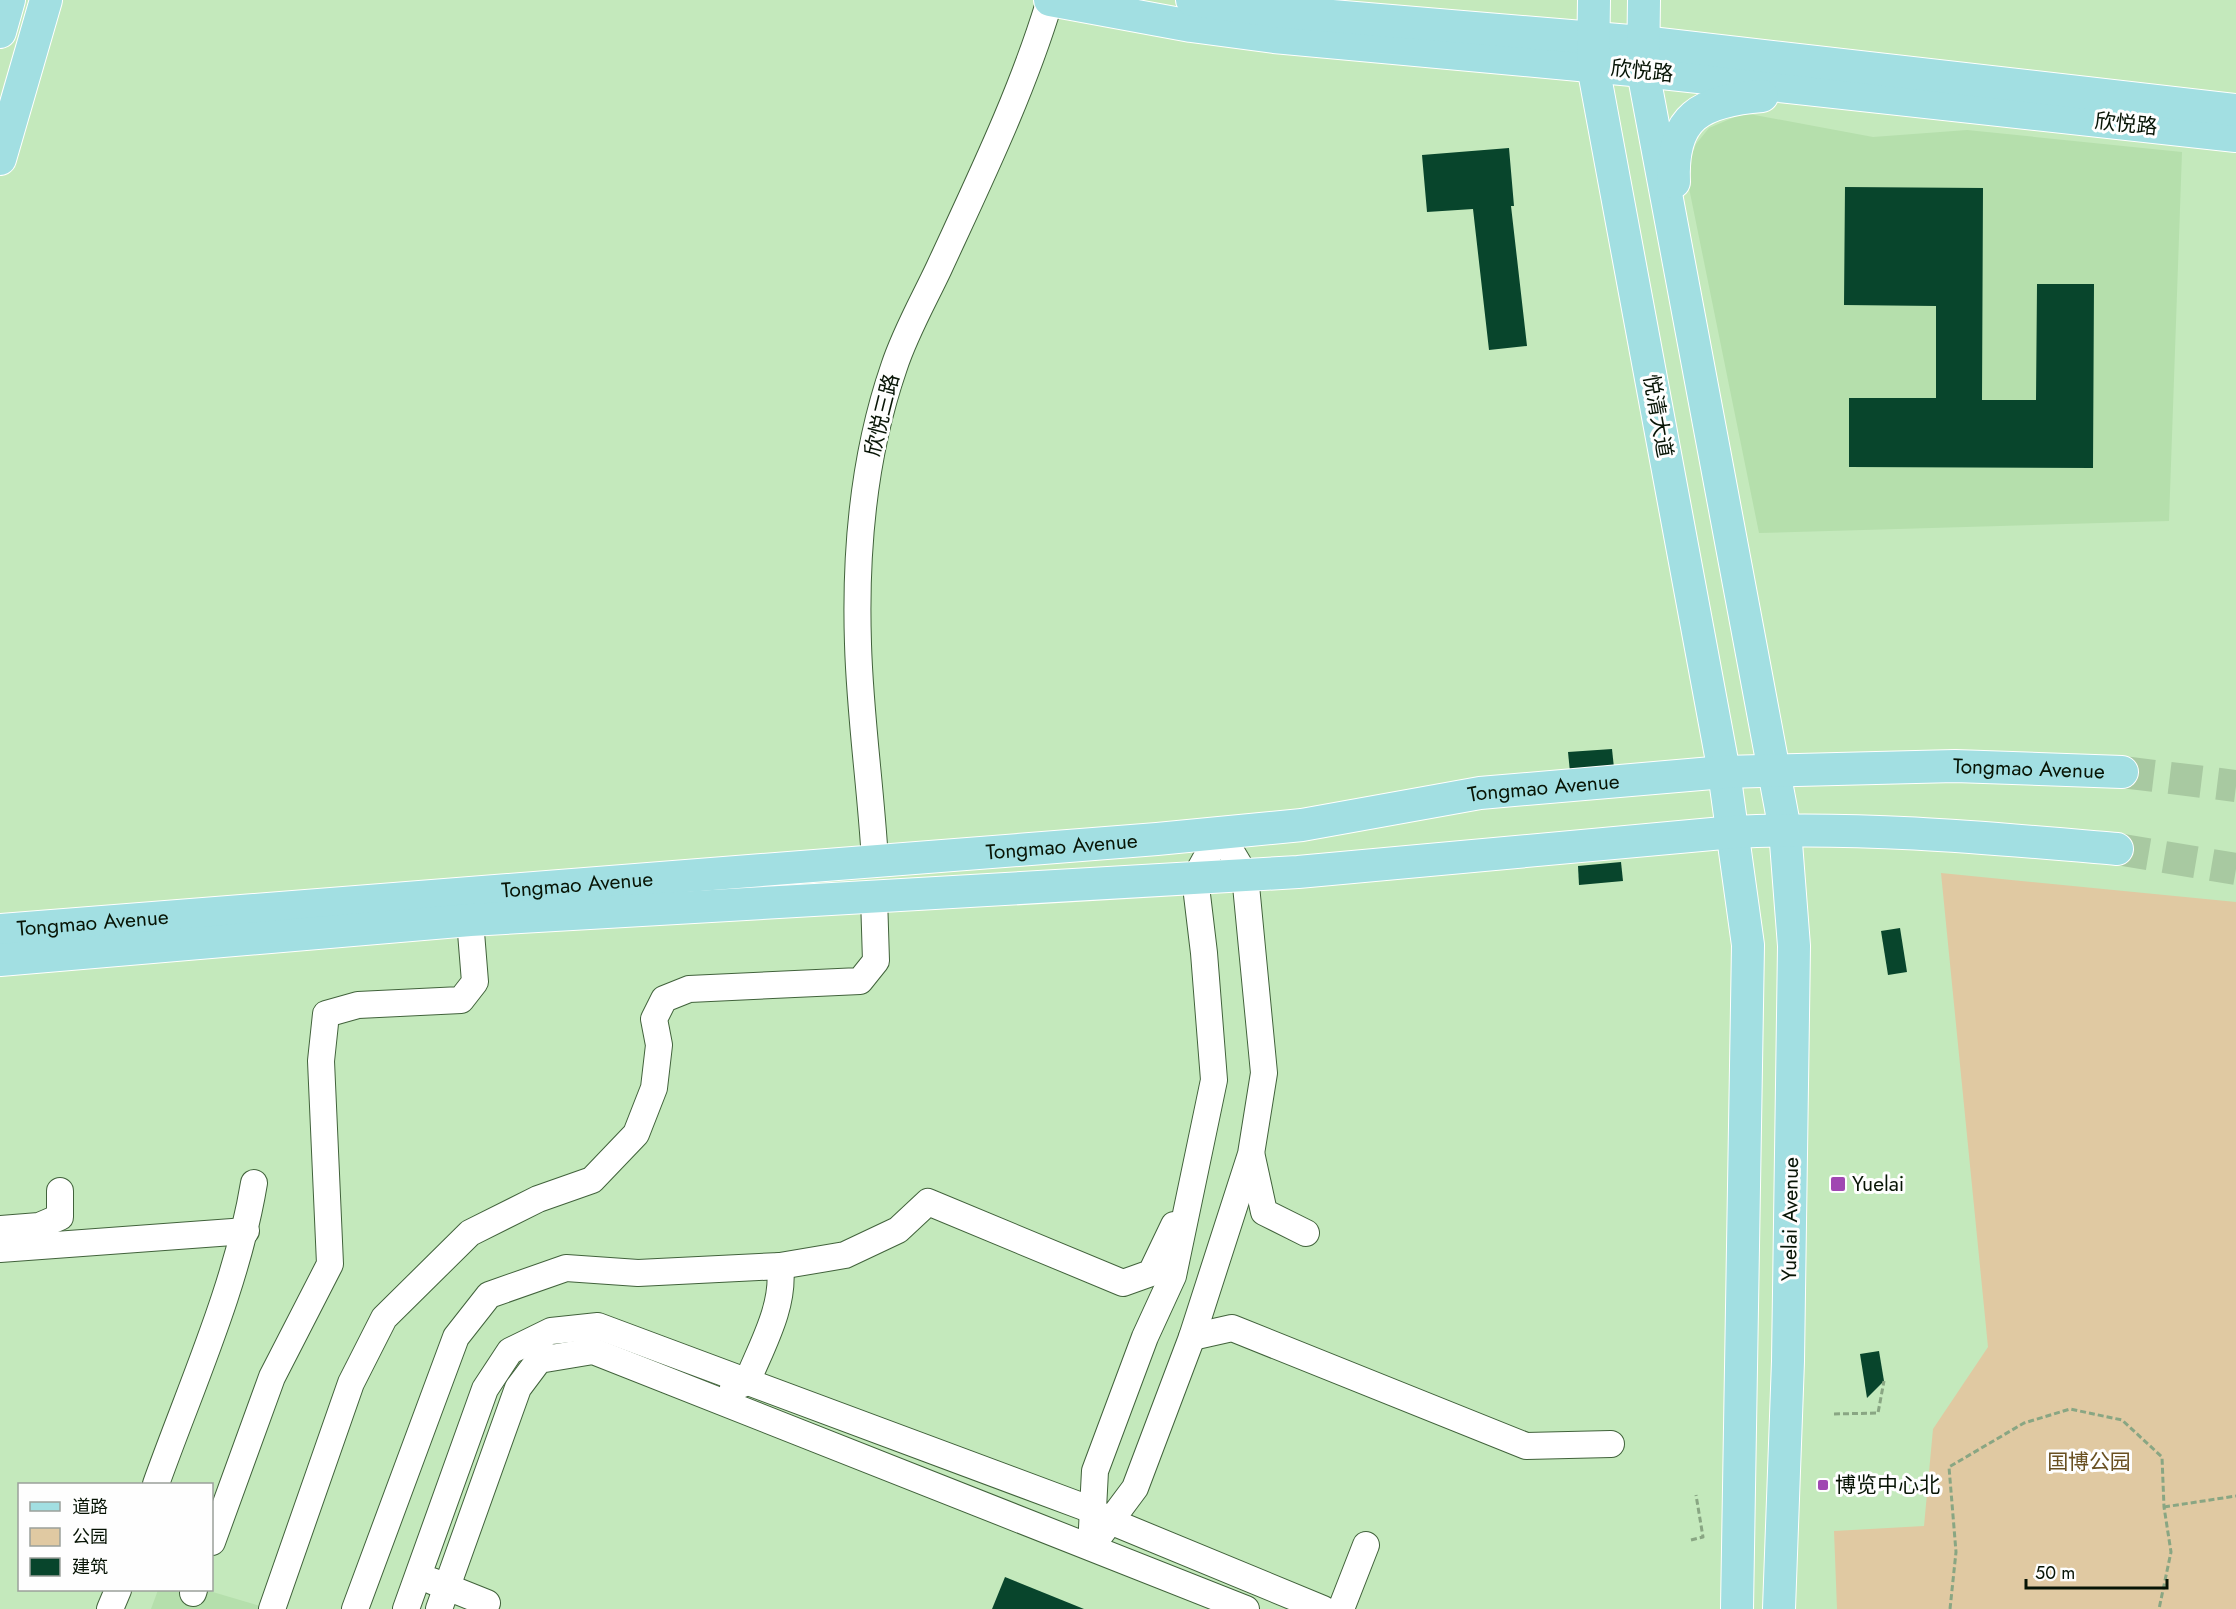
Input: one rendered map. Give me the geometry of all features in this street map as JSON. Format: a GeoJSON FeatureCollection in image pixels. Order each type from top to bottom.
{"type":"FeatureCollection","features":[{"type":"Feature","properties":{"kind":"main road"},"geometry":{"type":"LineString","coordinates":[[0,32],[9,0]]}},
{"type":"Feature","properties":{"kind":"main road"},"geometry":{"type":"LineString","coordinates":[[0,159],[46,0]]}},
{"type":"Feature","properties":{"kind":"main road","name":"欣悦路"},"geometry":{"type":"LineString","coordinates":[[1050,0],[1191,26],[1274,37],[1593,52],[2236,110]]}},
{"type":"Feature","properties":{"kind":"main road","name":"欣悦路"},"geometry":{"type":"LineString","coordinates":[[1192,0],[1593,52]]}},
{"type":"Feature","properties":{"kind":"main road","name":"悦清大道"},"geometry":{"type":"LineString","coordinates":[[1594,0],[1593,52],[1734,832]]}},
{"type":"Feature","properties":{"kind":"main road"},"geometry":{"type":"LineString","coordinates":[[1644,0],[1642,56],[1785,830]]}},
{"type":"Feature","properties":{"kind":"main road","name":"欣悦路"},"geometry":{"type":"LineString","coordinates":[[1642,56],[1820,91],[2236,136]]}},
{"type":"Feature","properties":{"kind":"main road"},"geometry":{"type":"LineString","coordinates":[[1677,255],[1674,165],[1680,133],[1687,120],[1715,103],[1741,98],[1820,91]]}},
{"type":"Feature","properties":{"kind":"main road","name":"Tongmao Avenue"},"geometry":{"type":"LineString","coordinates":[[0,930],[1220,833],[1302,825],[1480,793],[1724,772],[1955,766],[2122,772]]}},
{"type":"Feature","properties":{"kind":"main road","name":"Tongmao Avenue"},"geometry":{"type":"LineString","coordinates":[[0,960],[470,920],[1245,875],[1734,832],[1785,830],[1958,835],[2117,849]]}},
{"type":"Feature","properties":{"kind":"main road","name":"Yuelai Avenue"},"geometry":{"type":"LineString","coordinates":[[1779,1609],[1788,1350],[1794,946],[1785,830]]}},
{"type":"Feature","properties":{"kind":"main road"},"geometry":{"type":"LineString","coordinates":[[1734,832],[1748,945],[1737,1609]]}},
{"type":"Feature","properties":{"kind":"street","name":"欣悦三路"},"geometry":{"type":"LineString","coordinates":[[875,861],[858,645],[860,542],[865,487],[894,366],[1016,101],[1034,56],[1050,0]]}},
{"type":"Feature","properties":{"kind":"street"},"geometry":{"type":"LineString","coordinates":[[1101,1516],[1136,1488],[1192,1337],[1251,1154],[1264,1072],[1245,875],[1220,833]]}},
{"type":"Feature","properties":{"kind":"street"},"geometry":{"type":"LineString","coordinates":[[1091,1547],[1101,1516],[1095,1471],[1145,1337],[1173,1276],[1195,1181],[1214,1080],[1204,953],[1195,878],[1220,833]]}},
{"type":"Feature","properties":{"kind":"street"},"geometry":{"type":"LineString","coordinates":[[272,1609],[351,1383],[384,1318],[470,1233],[538,1199],[592,1180],[636,1134],[654,1088],[659,1045],[654,1019],[664,999],[689,989],[860,981],[876,961],[874,897]]}},
{"type":"Feature","properties":{"kind":"street"},"geometry":{"type":"LineString","coordinates":[[213,1539],[272,1377],[330,1264],[321,1061],[326,1014],[358,1005],[461,1000],[475,982],[470,920]]}},
{"type":"Feature","properties":{"kind":"street"},"geometry":{"type":"LineString","coordinates":[[1251,1154],[1264,1212],[1306,1233]]}},
{"type":"Feature","properties":{"kind":"street"},"geometry":{"type":"LineString","coordinates":[[355,1609],[456,1337],[489,1295],[566,1268],[638,1273],[780,1266],[845,1255],[898,1230],[928,1202],[1123,1283],[1151,1273],[1195,1181]]}},
{"type":"Feature","properties":{"kind":"street"},"geometry":{"type":"LineString","coordinates":[[157,1483],[246,1231],[254,1183]]}},
{"type":"Feature","properties":{"kind":"street"},"geometry":{"type":"LineString","coordinates":[[0,1229],[39,1227],[60,1217],[60,1191]]}},
{"type":"Feature","properties":{"kind":"street"},"geometry":{"type":"LineString","coordinates":[[0,1248],[246,1231]]}},
{"type":"Feature","properties":{"kind":"street"},"geometry":{"type":"LineString","coordinates":[[711,1398],[747,1382],[770,1328],[783,1287],[780,1266]]}},
{"type":"Feature","properties":{"kind":"street"},"geometry":{"type":"LineString","coordinates":[[406,1609],[485,1389],[510,1351],[551,1331],[598,1326],[1101,1516],[1323,1609]]}},
{"type":"Feature","properties":{"kind":"street"},"geometry":{"type":"LineString","coordinates":[[1192,1337],[1232,1328],[1526,1446],[1611,1444]]}},
{"type":"Feature","properties":{"kind":"street"},"geometry":{"type":"LineString","coordinates":[[443,1598],[518,1388],[539,1360],[593,1352],[1246,1609]]}},
{"type":"Feature","properties":{"kind":"street"},"geometry":{"type":"LineString","coordinates":[[1341,1609],[1366,1545]]}},
{"type":"Feature","properties":{"kind":"street"},"geometry":{"type":"LineString","coordinates":[[418,1575],[443,1598],[487,1603]]}},
{"type":"Feature","properties":{"kind":"street"},"geometry":{"type":"LineString","coordinates":[[110,1609],[118,1591]]}},
{"type":"Feature","properties":{"kind":"path"},"geometry":{"type":"LineString","coordinates":[[1834,1414],[1878,1413],[1884,1381]]}},
{"type":"Feature","properties":{"kind":"path"},"geometry":{"type":"LineString","coordinates":[[1950,1609],[1956,1552],[1949,1467],[2024,1423],[2070,1409],[2122,1420],[2162,1457],[2164,1507],[2171,1552],[2159,1609]]}},
{"type":"Feature","properties":{"kind":"path"},"geometry":{"type":"LineString","coordinates":[[1691,1540],[1703,1537],[1696,1495]]}},
{"type":"Feature","properties":{"kind":"path"},"geometry":{"type":"LineString","coordinates":[[2164,1507],[2236,1496]]}},
{"type":"Feature","properties":{"kind":"shaded area"},"geometry":{"type":"Polygon","coordinates":[[[1744,113],[1873,137],[1967,130],[2182,152],[2169,521],[1759,533],[1688,183],[1689,163],[1696,144],[1709,128],[1744,113]]]}},
{"type":"Feature","properties":{"kind":"shaded area"},"geometry":{"type":"Polygon","coordinates":[[[158,1591],[209,1591],[270,1609],[151,1609],[158,1591]]]}},
{"type":"Feature","properties":{"kind":"green space","name":"国博公园"},"geometry":{"type":"Polygon","coordinates":[[[1941,873],[2236,902],[2236,1609],[1837,1609],[1834,1531],[1924,1526],[1933,1429],[1988,1347],[1941,873]]]}},
{"type":"Feature","properties":{"kind":"building"},"geometry":{"type":"Polygon","coordinates":[[[1509,148],[1514,206],[1511,206],[1527,346],[1489,350],[1473,209],[1427,212],[1422,155],[1509,148]]]}},
{"type":"Feature","properties":{"kind":"building"},"geometry":{"type":"Polygon","coordinates":[[[1845,187],[1983,188],[1982,400],[2036,400],[2037,284],[2094,284],[2093,468],[1849,467],[1849,398],[1936,398],[1936,306],[1844,305],[1845,187]]]}},
{"type":"Feature","properties":{"kind":"building"},"geometry":{"type":"Polygon","coordinates":[[[1612,749],[1614,768],[1570,772],[1568,752],[1612,749]]]}},
{"type":"Feature","properties":{"kind":"building"},"geometry":{"type":"Polygon","coordinates":[[[1621,862],[1623,881],[1579,885],[1578,866],[1621,862]]]}},
{"type":"Feature","properties":{"kind":"building"},"geometry":{"type":"Polygon","coordinates":[[[1900,928],[1907,972],[1888,975],[1881,931],[1900,928]]]}},
{"type":"Feature","properties":{"kind":"building"},"geometry":{"type":"Polygon","coordinates":[[[1879,1351],[1884,1381],[1867,1398],[1860,1354],[1879,1351]]]}},
{"type":"Feature","properties":{"kind":"building"},"geometry":{"type":"Polygon","coordinates":[[[1005,1577],[1084,1609],[992,1609],[1005,1577]]]}},
{"type":"Feature","properties":{"kind":"tunnel"},"geometry":{"type":"LineString","coordinates":[[2122,772],[2236,786]]}},
{"type":"Feature","properties":{"kind":"tunnel"},"geometry":{"type":"LineString","coordinates":[[2117,849],[2236,869]]}},
{"type":"Feature","properties":{"kind":"place","name":"Yuelai"},"geometry":{"type":"Point","coordinates":[1838,1184]}},
{"type":"Feature","properties":{"kind":"place","name":"博览中心北"},"geometry":{"type":"Point","coordinates":[1823,1485]}}]}
